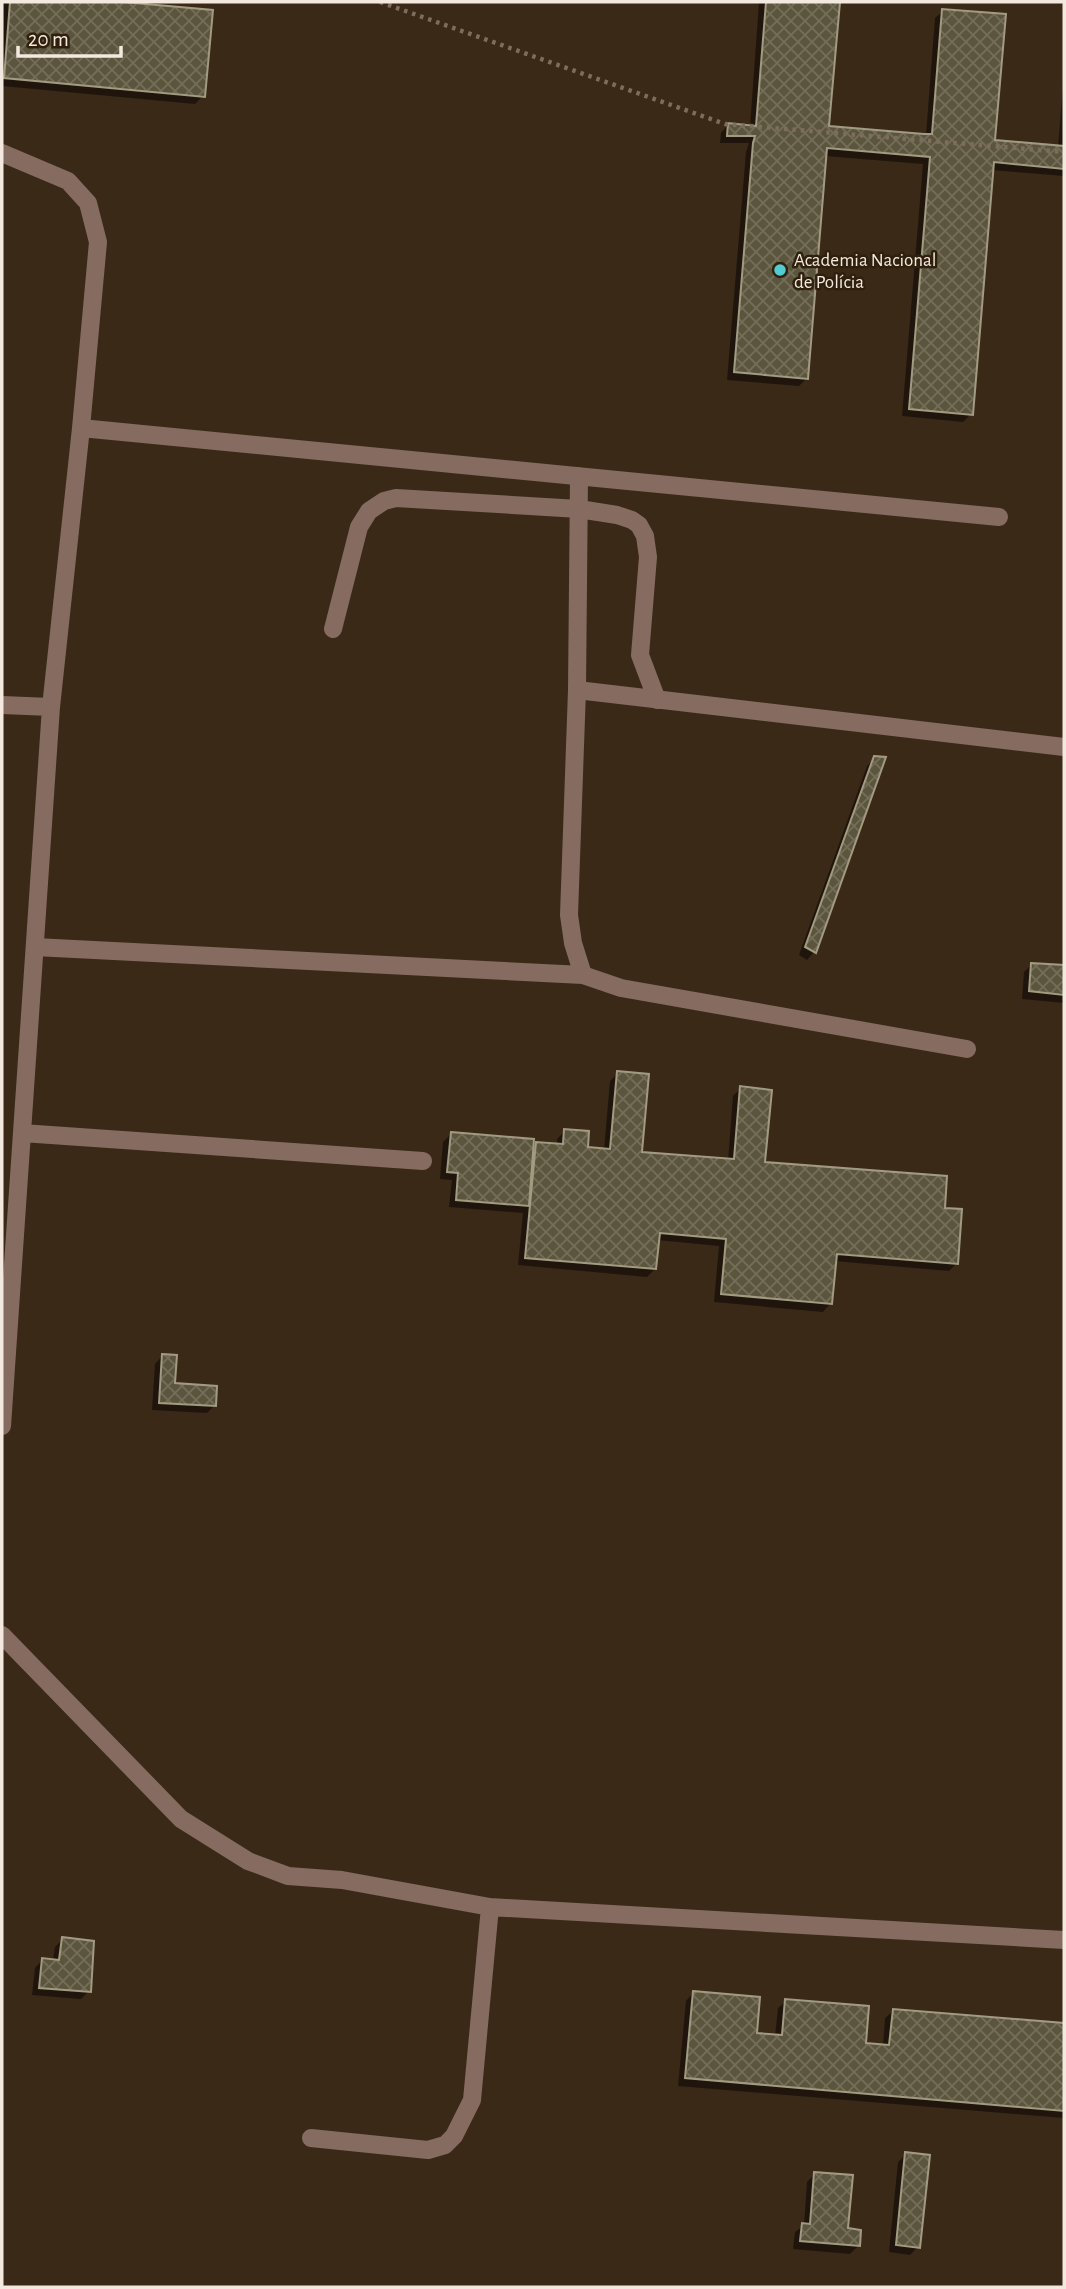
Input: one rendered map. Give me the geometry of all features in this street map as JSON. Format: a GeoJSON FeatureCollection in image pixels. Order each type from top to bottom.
{"type":"FeatureCollection","features":[{"type":"Feature","properties":{"kind":"lane"},"geometry":{"type":"LineString","coordinates":[[2,153],[68,181],[89,203],[98,242],[82,428],[51,707],[2,1426]]}},
{"type":"Feature","properties":{"kind":"lane"},"geometry":{"type":"LineString","coordinates":[[82,428],[999,517]]}},
{"type":"Feature","properties":{"kind":"lane"},"geometry":{"type":"LineString","coordinates":[[579,476],[577,690],[569,915],[573,943],[583,975]]}},
{"type":"Feature","properties":{"kind":"lane"},"geometry":{"type":"LineString","coordinates":[[333,629],[359,527],[369,511],[384,502],[396,498],[579,509],[632,520],[639,525],[645,536],[648,557],[640,655],[657,700]]}},
{"type":"Feature","properties":{"kind":"lane"},"geometry":{"type":"LineString","coordinates":[[577,690],[1064,747]]}},
{"type":"Feature","properties":{"kind":"lane"},"geometry":{"type":"LineString","coordinates":[[2,705],[51,707]]}},
{"type":"Feature","properties":{"kind":"lane"},"geometry":{"type":"LineString","coordinates":[[35,947],[583,975],[621,988],[967,1049]]}},
{"type":"Feature","properties":{"kind":"lane"},"geometry":{"type":"LineString","coordinates":[[22,1133],[423,1161]]}},
{"type":"Feature","properties":{"kind":"lane"},"geometry":{"type":"LineString","coordinates":[[2,1635],[181,1819],[248,1861],[288,1876],[342,1880],[490,1907],[1064,1940]]}},
{"type":"Feature","properties":{"kind":"lane"},"geometry":{"type":"LineString","coordinates":[[311,2138],[428,2150],[445,2145],[454,2136],[471,2100],[490,1907]]}},
{"type":"Feature","properties":{"kind":"path"},"geometry":{"type":"LineString","coordinates":[[380,2],[725,124],[1064,152]]}},
{"type":"Feature","properties":{"kind":"building"},"geometry":{"type":"Polygon","coordinates":[[[10,2],[123,2],[213,10],[205,97],[4,78],[10,2]]]}},
{"type":"Feature","properties":{"kind":"building","name":"Academia Nacional de Polícia"},"geometry":{"type":"Polygon","coordinates":[[[766,2],[840,2],[829,126],[924,134],[932,134],[942,9],[1006,14],[995,140],[1064,146],[1064,169],[994,162],[973,415],[909,409],[930,157],[827,148],[808,379],[734,372],[755,136],[727,136],[728,123],[756,126],[766,2]]]}},
{"type":"Feature","properties":{"kind":"building"},"geometry":{"type":"Polygon","coordinates":[[[874,756],[886,757],[816,953],[805,947],[874,756]]]}},
{"type":"Feature","properties":{"kind":"building"},"geometry":{"type":"Polygon","coordinates":[[[1031,963],[1064,965],[1064,995],[1029,991],[1031,963]]]}},
{"type":"Feature","properties":{"kind":"building"},"geometry":{"type":"Polygon","coordinates":[[[617,1071],[649,1074],[642,1152],[734,1159],[740,1086],[772,1090],[765,1162],[947,1176],[945,1208],[962,1209],[958,1264],[837,1254],[832,1304],[721,1294],[726,1239],[660,1233],[656,1269],[525,1258],[536,1142],[563,1144],[564,1129],[589,1131],[588,1147],[610,1149],[617,1071]]]}},
{"type":"Feature","properties":{"kind":"building"},"geometry":{"type":"Polygon","coordinates":[[[451,1132],[534,1139],[529,1206],[456,1200],[458,1173],[447,1172],[451,1132]]]}},
{"type":"Feature","properties":{"kind":"building"},"geometry":{"type":"Polygon","coordinates":[[[162,1354],[177,1355],[175,1383],[217,1386],[216,1406],[159,1403],[162,1354]]]}},
{"type":"Feature","properties":{"kind":"building"},"geometry":{"type":"Polygon","coordinates":[[[62,1937],[94,1941],[91,1992],[39,1988],[42,1958],[59,1960],[62,1937]]]}},
{"type":"Feature","properties":{"kind":"building"},"geometry":{"type":"Polygon","coordinates":[[[693,1991],[760,1997],[757,2033],[782,2035],[785,1999],[869,2006],[866,2043],[889,2045],[893,2009],[1064,2023],[1064,2111],[685,2078],[693,1991]]]}},
{"type":"Feature","properties":{"kind":"building"},"geometry":{"type":"Polygon","coordinates":[[[905,2152],[930,2155],[920,2248],[896,2245],[905,2152]]]}},
{"type":"Feature","properties":{"kind":"building"},"geometry":{"type":"Polygon","coordinates":[[[814,2172],[853,2175],[848,2228],[861,2230],[860,2246],[800,2241],[802,2223],[810,2224],[814,2172]]]}},
{"type":"Feature","properties":{"kind":"place","name":"Academia Nacional de Polícia"},"geometry":{"type":"Point","coordinates":[780,270]}}]}
